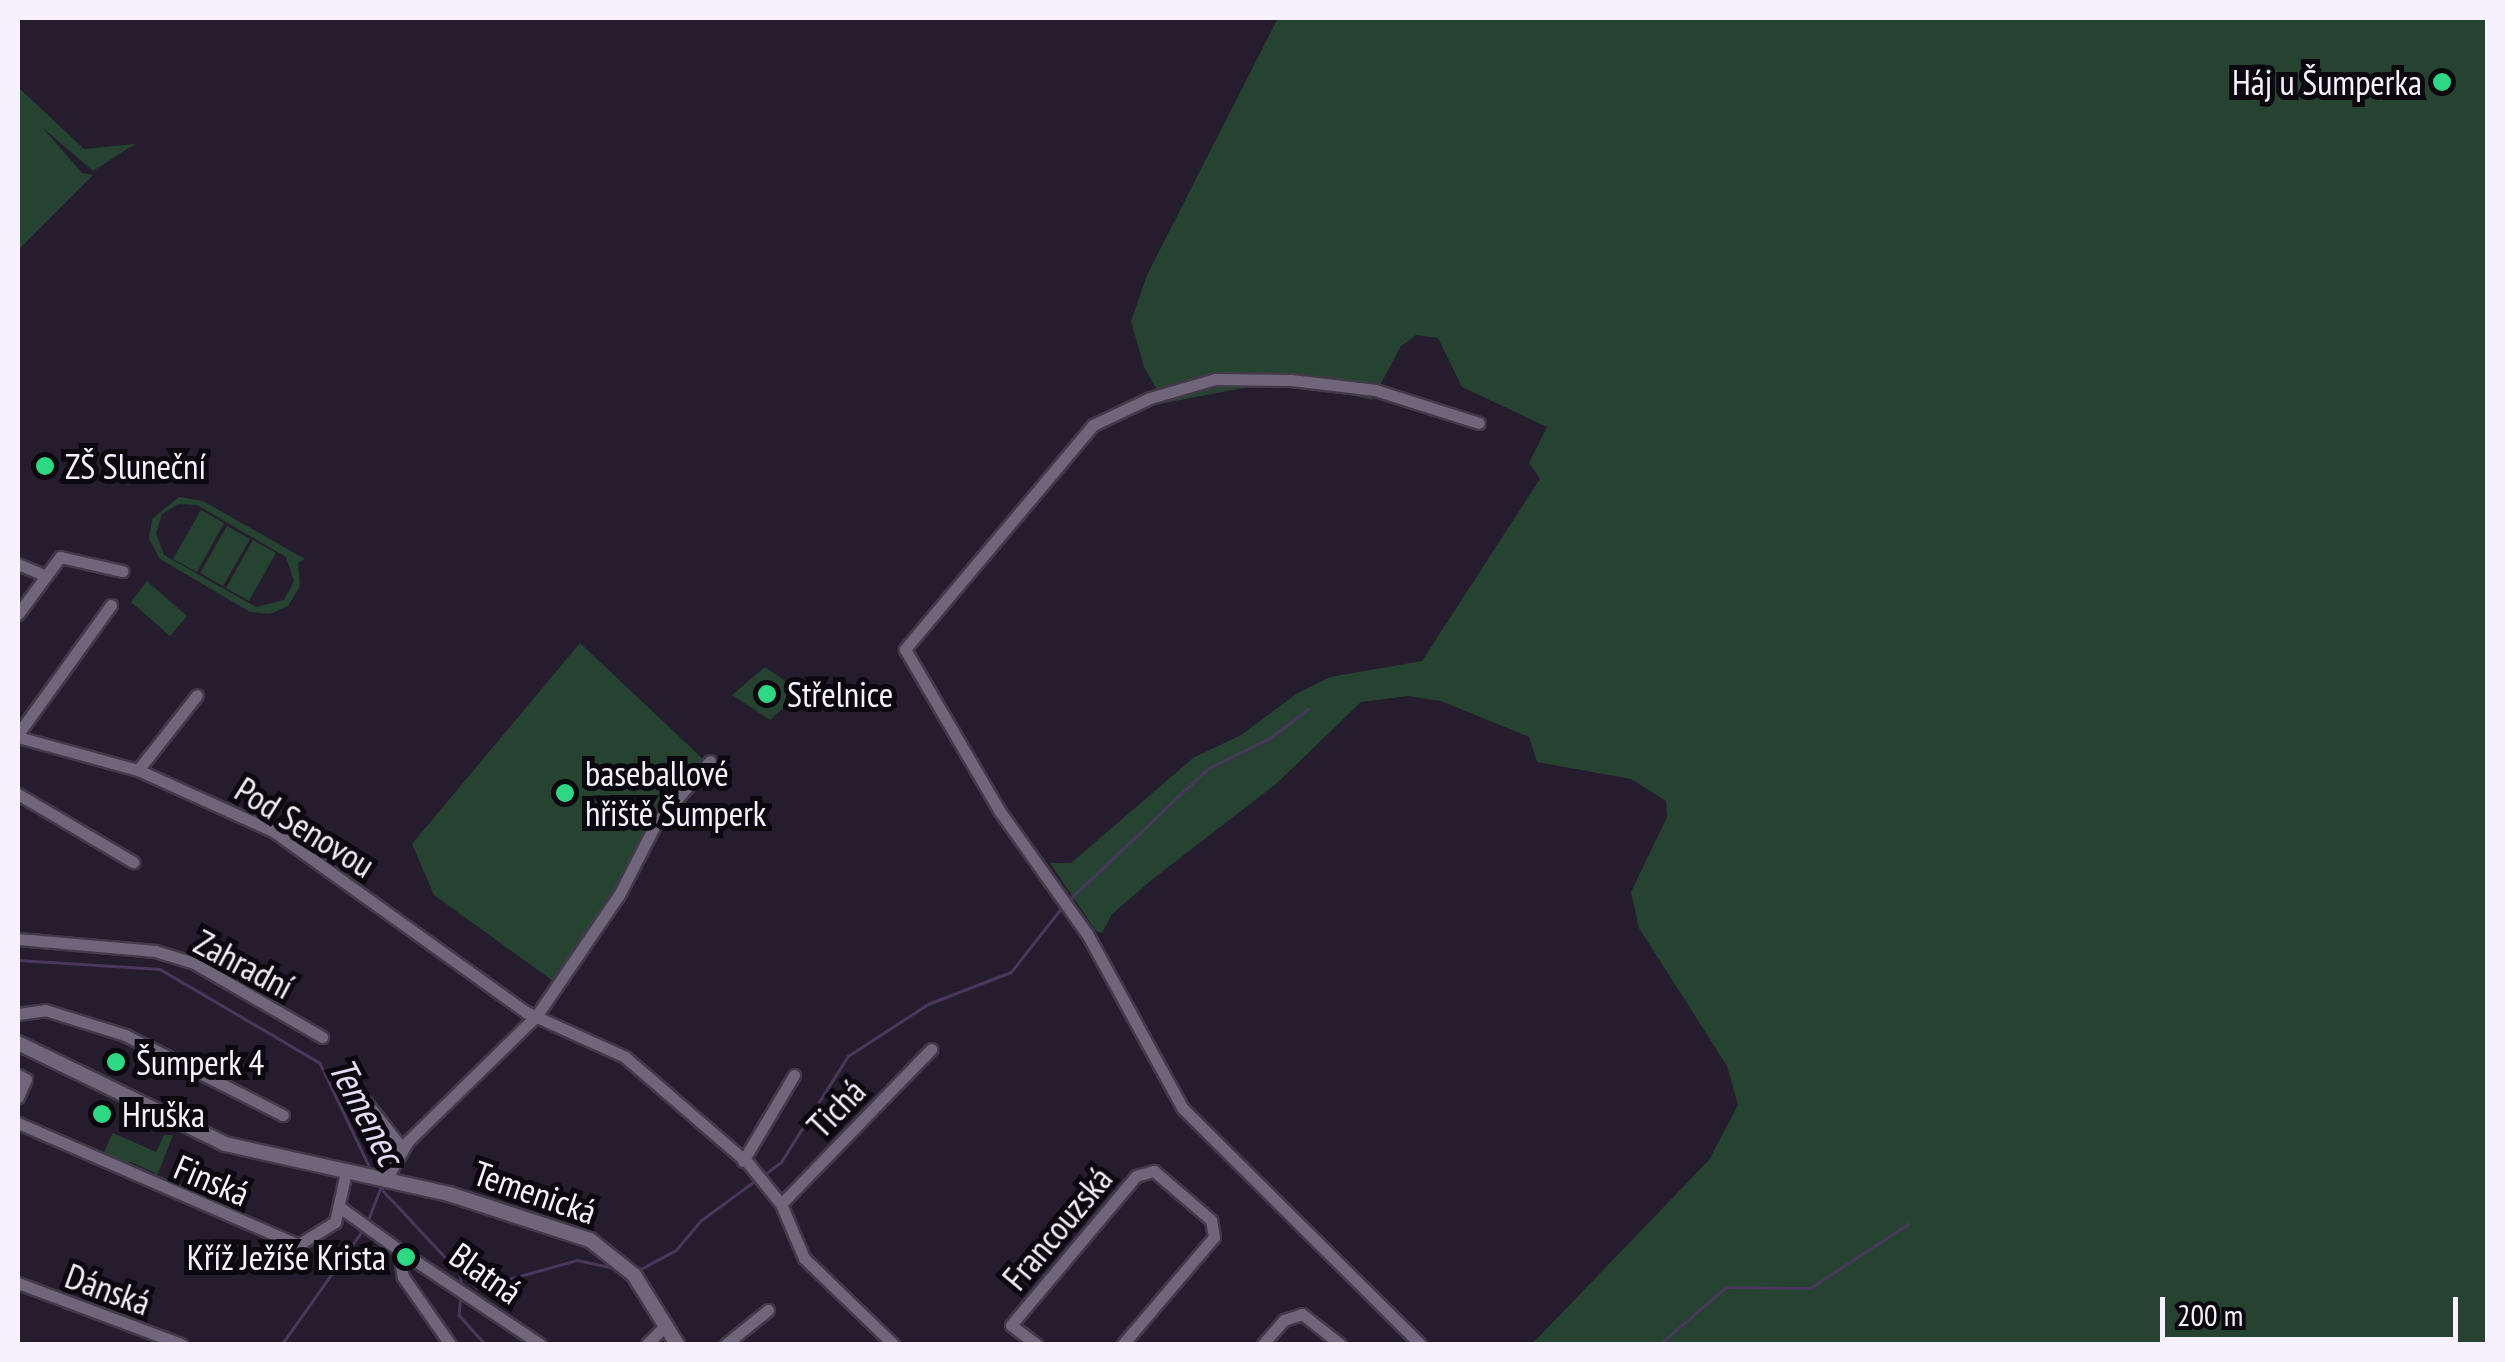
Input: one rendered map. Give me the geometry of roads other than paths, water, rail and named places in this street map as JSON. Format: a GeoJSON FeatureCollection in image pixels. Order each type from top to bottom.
{"type":"FeatureCollection","features":[{"type":"Feature","properties":{"kind":"street"},"geometry":{"type":"LineString","coordinates":[[1420,1344],[1182,1109],[1086,934],[1000,810],[906,649],[1093,425],[1150,398],[1215,379],[1291,380],[1375,390],[1479,424]]}},
{"type":"Feature","properties":{"kind":"street"},"geometry":{"type":"LineString","coordinates":[[18,614],[42,574],[68,556],[122,571]]}},
{"type":"Feature","properties":{"kind":"street"},"geometry":{"type":"LineString","coordinates":[[18,564],[42,574]]}},
{"type":"Feature","properties":{"kind":"street"},"geometry":{"type":"LineString","coordinates":[[18,735],[111,605]]}},
{"type":"Feature","properties":{"kind":"street"},"geometry":{"type":"LineString","coordinates":[[138,770],[197,694]]}},
{"type":"Feature","properties":{"kind":"street","name":"Pod Senovou"},"geometry":{"type":"LineString","coordinates":[[18,735],[138,770],[273,831],[537,1015],[625,1057],[744,1161],[781,1204],[804,1258],[893,1344]]}},
{"type":"Feature","properties":{"kind":"street"},"geometry":{"type":"LineString","coordinates":[[382,1180],[402,1148],[537,1015],[620,895],[656,823],[710,761]]}},
{"type":"Feature","properties":{"kind":"street"},"geometry":{"type":"LineString","coordinates":[[18,794],[133,862]]}},
{"type":"Feature","properties":{"kind":"street","name":"Zahradní"},"geometry":{"type":"LineString","coordinates":[[18,939],[155,952],[194,963],[322,1037]]}},
{"type":"Feature","properties":{"kind":"street"},"geometry":{"type":"LineString","coordinates":[[18,1014],[45,1010],[125,1034],[283,1114]]}},
{"type":"Feature","properties":{"kind":"street","name":"Temenická"},"geometry":{"type":"LineString","coordinates":[[18,1043],[225,1144],[485,1204],[590,1240],[634,1275],[677,1344]]}},
{"type":"Feature","properties":{"kind":"street","name":"Tichá"},"geometry":{"type":"LineString","coordinates":[[781,1204],[931,1049]]}},
{"type":"Feature","properties":{"kind":"street"},"geometry":{"type":"LineString","coordinates":[[18,1075],[26,1079],[18,1097]]}},
{"type":"Feature","properties":{"kind":"street"},"geometry":{"type":"LineString","coordinates":[[744,1161],[794,1075]]}},
{"type":"Feature","properties":{"kind":"street"},"geometry":{"type":"LineString","coordinates":[[364,1101],[402,1148]]}},
{"type":"Feature","properties":{"kind":"street","name":"Finská"},"geometry":{"type":"LineString","coordinates":[[18,1123],[292,1244],[310,1244],[335,1222],[341,1208]]}},
{"type":"Feature","properties":{"kind":"street","name":"Francouzská"},"geometry":{"type":"LineString","coordinates":[[1036,1344],[1011,1325],[1136,1176],[1154,1171],[1211,1220],[1214,1237],[1124,1344]]}},
{"type":"Feature","properties":{"kind":"street"},"geometry":{"type":"LineString","coordinates":[[341,1208],[351,1173]]}},
{"type":"Feature","properties":{"kind":"street","name":"Blatná"},"geometry":{"type":"LineString","coordinates":[[341,1208],[540,1344]]}},
{"type":"Feature","properties":{"kind":"street"},"geometry":{"type":"LineString","coordinates":[[399,1250],[403,1277],[450,1344]]}},
{"type":"Feature","properties":{"kind":"street","name":"Dánská"},"geometry":{"type":"LineString","coordinates":[[18,1283],[181,1344]]}},
{"type":"Feature","properties":{"kind":"street"},"geometry":{"type":"LineString","coordinates":[[726,1344],[768,1310]]}},
{"type":"Feature","properties":{"kind":"street"},"geometry":{"type":"LineString","coordinates":[[1263,1344],[1284,1320],[1302,1314],[1340,1344]]}},
{"type":"Feature","properties":{"kind":"street"},"geometry":{"type":"LineString","coordinates":[[647,1344],[666,1326]]}},
{"type":"Feature","properties":{"kind":"waterway"},"geometry":{"type":"LineString","coordinates":[[1069,900],[1207,769],[1270,738],[1308,709]]}},
{"type":"Feature","properties":{"kind":"waterway"},"geometry":{"type":"LineString","coordinates":[[762,1176],[781,1162],[848,1056],[928,1004],[1011,972],[1063,906]]}},
{"type":"Feature","properties":{"kind":"waterway","name":"Temenec"},"geometry":{"type":"LineString","coordinates":[[18,960],[160,969],[320,1063],[372,1172]]}},
{"type":"Feature","properties":{"kind":"waterway"},"geometry":{"type":"LineString","coordinates":[[637,1271],[676,1250],[700,1221],[756,1180]]}},
{"type":"Feature","properties":{"kind":"waterway","name":"Temenec"},"geometry":{"type":"LineString","coordinates":[[377,1184],[460,1273],[461,1283]]}},
{"type":"Feature","properties":{"kind":"waterway"},"geometry":{"type":"LineString","coordinates":[[368,1220],[379,1191]]}},
{"type":"Feature","properties":{"kind":"waterway"},"geometry":{"type":"LineString","coordinates":[[1660,1344],[1726,1287],[1810,1288],[1908,1224]]}},
{"type":"Feature","properties":{"kind":"waterway"},"geometry":{"type":"LineString","coordinates":[[282,1344],[362,1231]]}},
{"type":"Feature","properties":{"kind":"waterway"},"geometry":{"type":"LineString","coordinates":[[460,1273],[477,1288],[577,1260],[615,1268]]}},
{"type":"Feature","properties":{"kind":"waterway","name":"Temenec"},"geometry":{"type":"LineString","coordinates":[[461,1296],[459,1315],[485,1344]]}},
{"type":"Feature","properties":{"kind":"place","name":"Háj u Šumperka"},"geometry":{"type":"Point","coordinates":[2442,82]}},
{"type":"Feature","properties":{"kind":"place","name":"ZŠ Sluneční"},"geometry":{"type":"Point","coordinates":[45,466]}},
{"type":"Feature","properties":{"kind":"place","name":"Střelnice"},"geometry":{"type":"Point","coordinates":[767,694]}},
{"type":"Feature","properties":{"kind":"place","name":"baseballové hřiště Šumperk"},"geometry":{"type":"Point","coordinates":[565,793]}},
{"type":"Feature","properties":{"kind":"place","name":"Šumperk 4"},"geometry":{"type":"Point","coordinates":[116,1062]}},
{"type":"Feature","properties":{"kind":"place","name":"Hruška"},"geometry":{"type":"Point","coordinates":[102,1114]}},
{"type":"Feature","properties":{"kind":"place","name":"Kříž Ježíše Krista"},"geometry":{"type":"Point","coordinates":[406,1257]}}]}
